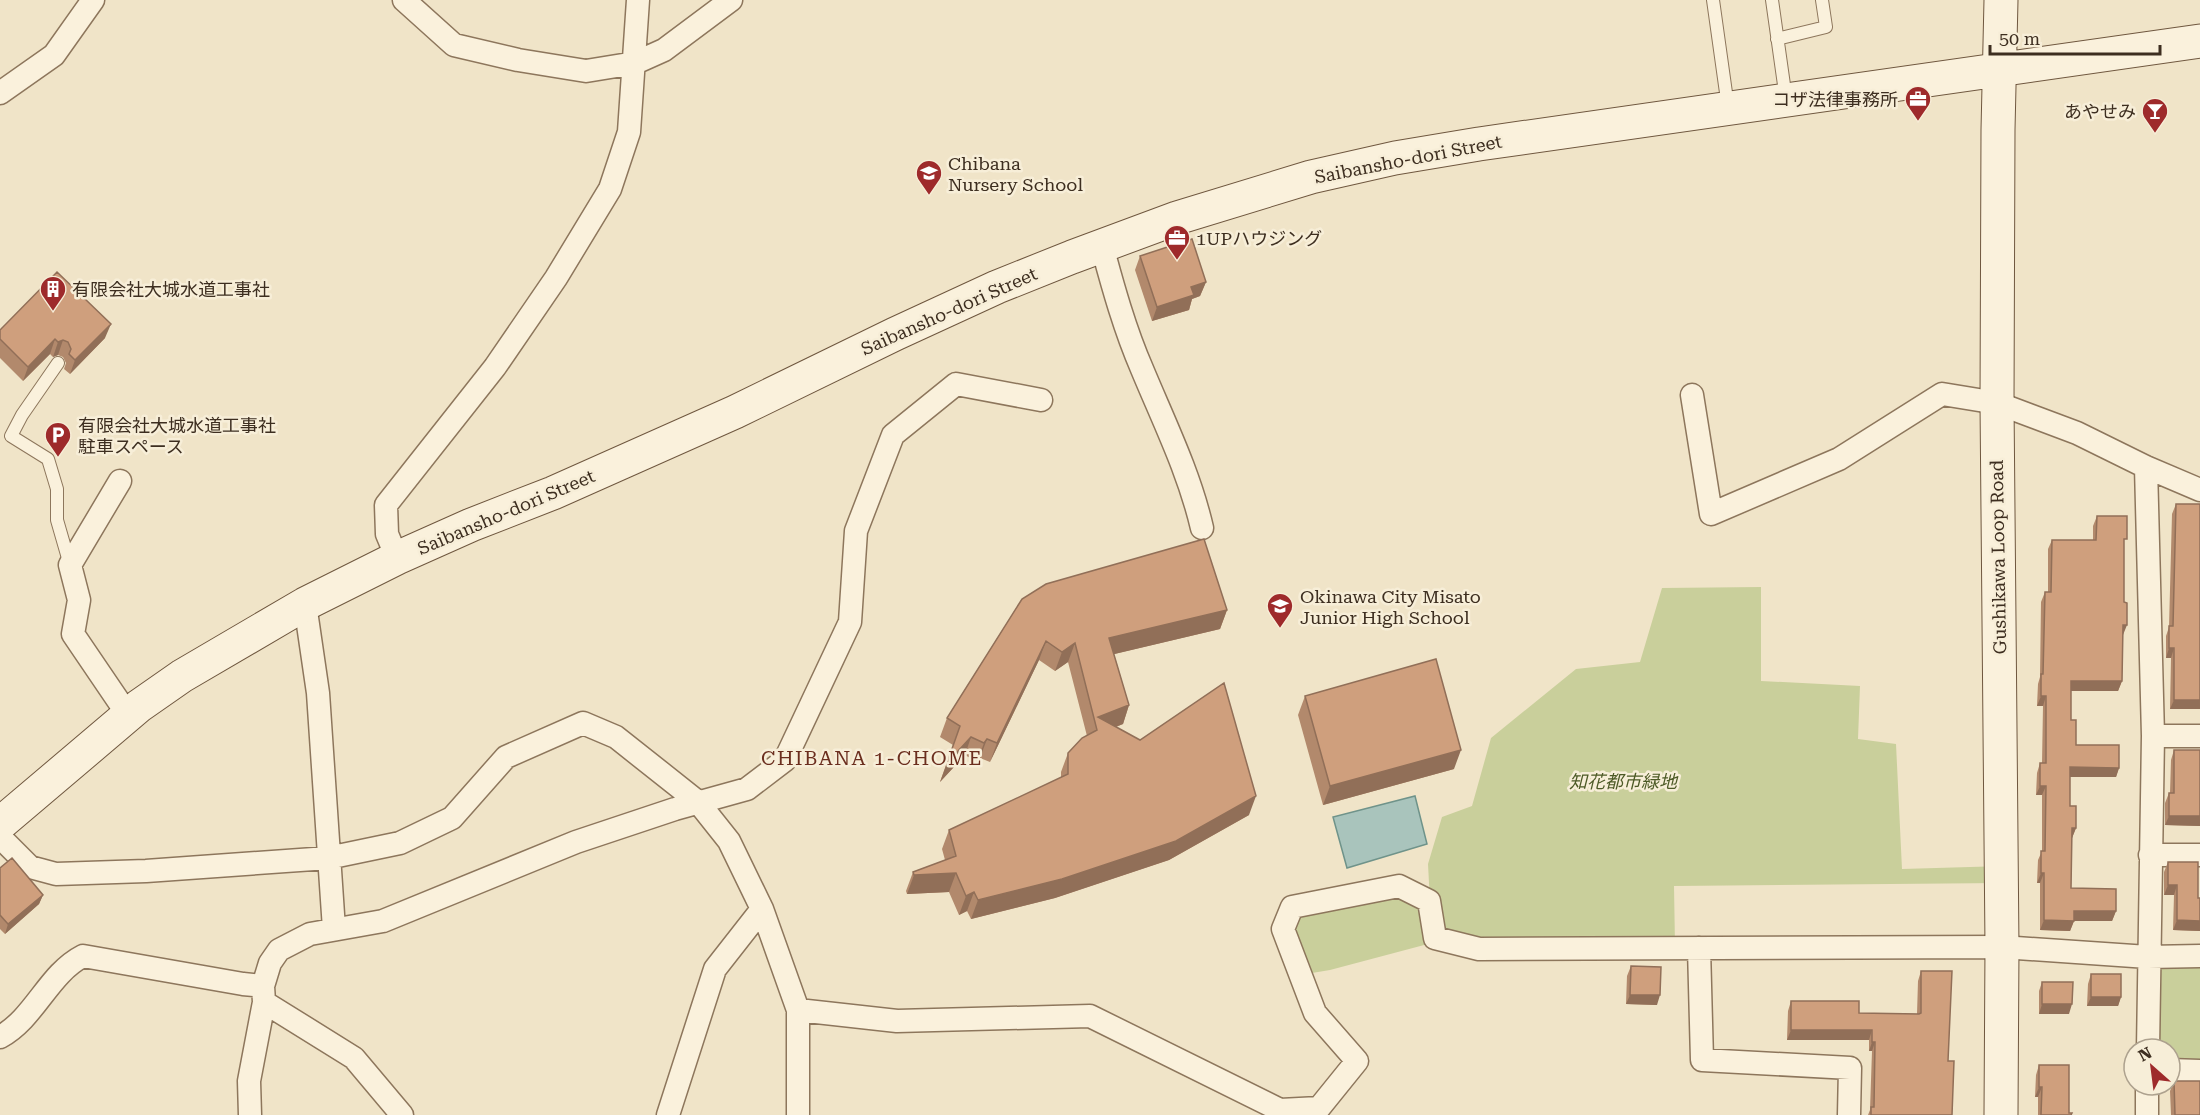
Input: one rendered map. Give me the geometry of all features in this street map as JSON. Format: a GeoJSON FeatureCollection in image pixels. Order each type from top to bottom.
{"type":"FeatureCollection","features":[{"type":"Feature","properties":{"kind":"main road","name":"Gushikawa Loop Road"},"geometry":{"type":"LineString","coordinates":[[2001,0],[1997,404],[2002,947],[2001,1115]]}},
{"type":"Feature","properties":{"kind":"main road","name":"Saibansho-dori Street"},"geometry":{"type":"LineString","coordinates":[[0,824],[129,715],[182,675],[305,604],[397,558],[471,525],[553,493],[735,412],[997,287],[1102,246],[1241,197],[1311,177],[1395,158],[2200,41]]}},
{"type":"Feature","properties":{"kind":"street"},"geometry":{"type":"LineString","coordinates":[[0,93],[54,55],[93,0]]}},
{"type":"Feature","properties":{"kind":"street"},"geometry":{"type":"LineString","coordinates":[[404,0],[454,45],[518,60],[586,71],[635,63],[664,50],[731,0]]}},
{"type":"Feature","properties":{"kind":"street"},"geometry":{"type":"LineString","coordinates":[[397,558],[387,534],[386,505],[495,367],[556,278],[610,189],[629,132],[638,0]]}},
{"type":"Feature","properties":{"kind":"street"},"geometry":{"type":"LineString","coordinates":[[1102,246],[1141,367],[1178,449],[1194,494],[1202,528]]}},
{"type":"Feature","properties":{"kind":"street"},"geometry":{"type":"LineString","coordinates":[[250,1115],[249,1081],[264,994],[270,963],[279,950],[310,934],[383,921],[576,842],[747,789],[785,760],[850,622],[856,531],[893,435],[957,384],[1041,400]]}},
{"type":"Feature","properties":{"kind":"street"},"geometry":{"type":"LineString","coordinates":[[1692,395],[1711,514],[1839,459],[1942,394],[1997,404],[2077,433],[2146,467],[2200,490]]}},
{"type":"Feature","properties":{"kind":"street"},"geometry":{"type":"LineString","coordinates":[[2146,467],[2153,736],[2148,1037]]}},
{"type":"Feature","properties":{"kind":"street"},"geometry":{"type":"LineString","coordinates":[[120,481],[70,565],[80,600],[73,634],[129,715]]}},
{"type":"Feature","properties":{"kind":"street"},"geometry":{"type":"LineString","coordinates":[[305,604],[318,693],[334,929]]}},
{"type":"Feature","properties":{"kind":"street"},"geometry":{"type":"LineString","coordinates":[[0,837],[30,867],[56,874],[328,858],[400,843],[452,818],[506,757],[583,723],[616,737],[699,802],[729,841],[762,909],[798,1010],[798,1115]]}},
{"type":"Feature","properties":{"kind":"street"},"geometry":{"type":"LineString","coordinates":[[2153,736],[2200,736]]}},
{"type":"Feature","properties":{"kind":"street"},"geometry":{"type":"LineString","coordinates":[[2150,855],[2200,855]]}},
{"type":"Feature","properties":{"kind":"street"},"geometry":{"type":"LineString","coordinates":[[798,1010],[897,1021],[1090,1016],[1280,1110],[1319,1108],[1357,1061],[1315,1013],[1283,929],[1292,907],[1399,885],[1429,902],[1436,938],[1479,949],[2002,947],[2148,957],[2200,957]]}},
{"type":"Feature","properties":{"kind":"street"},"geometry":{"type":"LineString","coordinates":[[668,1115],[715,969],[762,909]]}},
{"type":"Feature","properties":{"kind":"street"},"geometry":{"type":"LineString","coordinates":[[1699,948],[1702,1060],[1850,1068],[1849,1115]]}},
{"type":"Feature","properties":{"kind":"street"},"geometry":{"type":"LineString","coordinates":[[0,1037],[14,1029],[70,963],[83,956],[243,984],[264,994],[354,1058],[402,1115]]}},
{"type":"Feature","properties":{"kind":"street"},"geometry":{"type":"LineString","coordinates":[[2182,1070],[2200,1071]]}},
{"type":"Feature","properties":{"kind":"street"},"geometry":{"type":"LineString","coordinates":[[2147,1097],[2147,1115]]}},
{"type":"Feature","properties":{"kind":"lane"},"geometry":{"type":"LineString","coordinates":[[1713,0],[1728,108]]}},
{"type":"Feature","properties":{"kind":"lane"},"geometry":{"type":"LineString","coordinates":[[1772,0],[1786,100]]}},
{"type":"Feature","properties":{"kind":"lane"},"geometry":{"type":"LineString","coordinates":[[1778,39],[1826,27],[1822,0]]}},
{"type":"Feature","properties":{"kind":"lane"},"geometry":{"type":"LineString","coordinates":[[58,363],[10,436],[48,459],[57,489],[57,520],[70,565]]}},
{"type":"Feature","properties":{"kind":"green space","name":"知花都市緑地"},"geometry":{"type":"Polygon","coordinates":[[[1761,587],[1761,681],[1860,686],[1858,739],[1896,744],[1902,869],[2004,866],[2002,883],[1674,886],[1675,946],[1445,942],[1430,902],[1428,864],[1442,817],[1472,806],[1491,738],[1576,669],[1640,662],[1662,588],[1761,587]]]}},
{"type":"Feature","properties":{"kind":"green space"},"geometry":{"type":"Polygon","coordinates":[[[1399,886],[1429,901],[1443,940],[1330,970],[1300,975],[1292,907],[1399,886]]]}},
{"type":"Feature","properties":{"kind":"green space"},"geometry":{"type":"Polygon","coordinates":[[[2200,956],[2200,1071],[2182,1070],[2182,1037],[2148,1037],[2148,957],[2200,956]]]}},
{"type":"Feature","properties":{"kind":"water"},"geometry":{"type":"Polygon","coordinates":[[[1415,796],[1427,844],[1347,868],[1333,817],[1415,796]]]}},
{"type":"Feature","properties":{"kind":"building"},"geometry":{"type":"Polygon","coordinates":[[[1192,239],[1206,282],[1191,287],[1194,295],[1157,307],[1140,256],[1192,239]]]}},
{"type":"Feature","properties":{"kind":"building","name":"有限会社大城水道工事社"},"geometry":{"type":"Polygon","coordinates":[[[57,272],[111,324],[75,360],[69,354],[71,349],[68,342],[63,340],[58,342],[55,339],[28,367],[0,339],[0,330],[57,272]]]}},
{"type":"Feature","properties":{"kind":"building"},"geometry":{"type":"Polygon","coordinates":[[[2176,504],[2200,504],[2200,700],[2174,700],[2174,648],[2169,648],[2169,626],[2173,626],[2176,504]]]}},
{"type":"Feature","properties":{"kind":"building"},"geometry":{"type":"Polygon","coordinates":[[[2097,516],[2127,516],[2127,539],[2124,539],[2124,602],[2127,603],[2127,625],[2123,625],[2122,681],[2071,681],[2071,720],[2076,720],[2076,745],[2119,745],[2119,768],[2070,767],[2070,806],[2076,806],[2076,828],[2072,828],[2071,888],[2116,889],[2116,911],[2074,911],[2074,921],[2044,920],[2044,873],[2041,873],[2041,851],[2045,851],[2046,786],[2040,786],[2040,763],[2046,763],[2046,696],[2041,696],[2045,592],[2051,592],[2052,540],[2096,540],[2097,516]]]}},
{"type":"Feature","properties":{"kind":"building"},"geometry":{"type":"Polygon","coordinates":[[[1204,539],[1227,610],[1109,638],[1129,705],[1098,717],[1140,740],[1224,683],[1256,796],[1176,841],[1062,879],[978,900],[974,892],[966,896],[956,873],[914,875],[913,872],[956,856],[949,830],[1068,774],[1068,753],[1082,738],[1097,730],[1075,643],[1062,652],[1046,641],[997,743],[987,739],[984,743],[971,737],[947,763],[960,726],[947,718],[1022,599],[1046,584],[1204,539]]]}},
{"type":"Feature","properties":{"kind":"building"},"geometry":{"type":"Polygon","coordinates":[[[1436,659],[1461,750],[1330,786],[1305,696],[1436,659]]]}},
{"type":"Feature","properties":{"kind":"building"},"geometry":{"type":"Polygon","coordinates":[[[2174,750],[2200,750],[2200,816],[2169,816],[2169,793],[2174,793],[2174,750]]]}},
{"type":"Feature","properties":{"kind":"building"},"geometry":{"type":"Polygon","coordinates":[[[12,858],[43,895],[8,924],[0,915],[0,868],[12,858]]]}},
{"type":"Feature","properties":{"kind":"building"},"geometry":{"type":"Polygon","coordinates":[[[2168,862],[2198,862],[2200,921],[2177,920],[2177,885],[2168,885],[2168,862]]]}},
{"type":"Feature","properties":{"kind":"building"},"geometry":{"type":"Polygon","coordinates":[[[1631,966],[1661,967],[1660,995],[1630,995],[1631,966]]]}},
{"type":"Feature","properties":{"kind":"building"},"geometry":{"type":"Polygon","coordinates":[[[1921,971],[1952,971],[1948,1061],[1954,1061],[1952,1115],[1871,1115],[1871,1107],[1874,1107],[1875,1042],[1872,1042],[1872,1030],[1791,1030],[1791,1001],[1859,1001],[1859,1013],[1919,1014],[1921,1013],[1921,971]]]}},
{"type":"Feature","properties":{"kind":"building"},"geometry":{"type":"Polygon","coordinates":[[[2091,974],[2121,974],[2121,997],[2091,997],[2091,974]]]}},
{"type":"Feature","properties":{"kind":"building"},"geometry":{"type":"Polygon","coordinates":[[[2042,982],[2073,982],[2072,1004],[2042,1004],[2042,982]]]}},
{"type":"Feature","properties":{"kind":"building"},"geometry":{"type":"Polygon","coordinates":[[[2039,1065],[2069,1065],[2069,1113],[2072,1113],[2071,1115],[2041,1115],[2042,1087],[2039,1087],[2039,1065]]]}},
{"type":"Feature","properties":{"kind":"building"},"geometry":{"type":"Polygon","coordinates":[[[2182,1081],[2200,1081],[2200,1115],[2175,1115],[2174,1097],[2182,1097],[2182,1081]]]}},
{"type":"Feature","properties":{"kind":"place","name":"コザ法律事務所"},"geometry":{"type":"Point","coordinates":[1918,122]}},
{"type":"Feature","properties":{"kind":"place","name":"あやせみ"},"geometry":{"type":"Point","coordinates":[2155,134]}},
{"type":"Feature","properties":{"kind":"place","name":"Chibana Nursery School"},"geometry":{"type":"Point","coordinates":[929,196]}},
{"type":"Feature","properties":{"kind":"place","name":"1UPハウジング"},"geometry":{"type":"Point","coordinates":[1177,261]}},
{"type":"Feature","properties":{"kind":"place","name":"有限会社大城水道工事社"},"geometry":{"type":"Point","coordinates":[53,312]}},
{"type":"Feature","properties":{"kind":"place","name":"有限会社大城水道工事社 駐車スペース"},"geometry":{"type":"Point","coordinates":[58,458]}},
{"type":"Feature","properties":{"kind":"place","name":"Okinawa City Misato Junior High School"},"geometry":{"type":"Point","coordinates":[1280,629]}},
{"type":"Feature","properties":{"kind":"district","name":"CHIBANA 1-CHOME"},"geometry":{"type":"Point","coordinates":[872,758]}}]}
